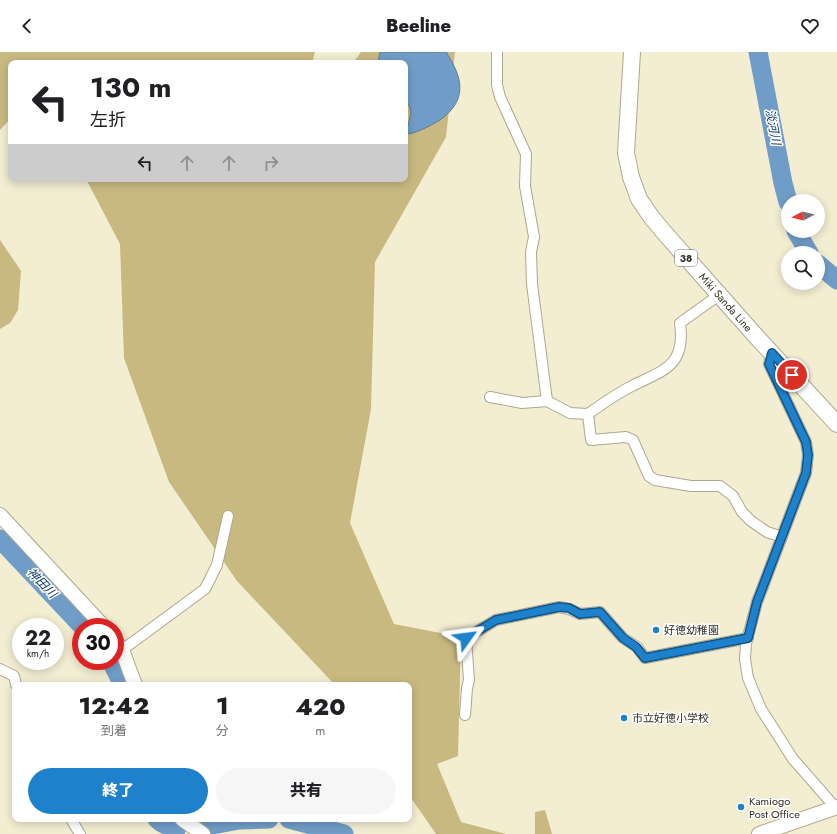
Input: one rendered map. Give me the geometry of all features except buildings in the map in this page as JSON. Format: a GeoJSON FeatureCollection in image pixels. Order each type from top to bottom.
{"type":"FeatureCollection","features":[{"type":"Feature","properties":{"kind":"main road","name":"Miki Sanda Line"},"geometry":{"type":"LineString","coordinates":[[632,52],[626,153],[631,177],[639,199],[652,218],[719,295],[837,424]]}},
{"type":"Feature","properties":{"kind":"street"},"geometry":{"type":"LineString","coordinates":[[497,52],[497,84],[500,97],[526,154],[525,186],[534,237],[531,252],[532,284],[547,401]]}},
{"type":"Feature","properties":{"kind":"street"},"geometry":{"type":"LineString","coordinates":[[490,397],[522,403],[547,401],[570,413],[588,414],[615,395],[664,371],[673,362],[679,350],[682,335],[680,323],[719,295]]}},
{"type":"Feature","properties":{"kind":"street"},"geometry":{"type":"LineString","coordinates":[[759,834],[836,807],[793,759],[761,708],[748,678],[745,659],[748,638],[757,602],[806,473],[808,455],[806,442],[769,364],[772,353]]}},
{"type":"Feature","properties":{"kind":"street"},"geometry":{"type":"LineString","coordinates":[[588,414],[591,440],[626,437],[633,440],[649,476],[656,480],[691,486],[720,486],[733,496],[742,512],[750,522],[767,532],[782,537]]}},
{"type":"Feature","properties":{"kind":"street"},"geometry":{"type":"LineString","coordinates":[[0,515],[96,618]]}},
{"type":"Feature","properties":{"kind":"street"},"geometry":{"type":"LineString","coordinates":[[124,641],[205,589],[218,565],[228,516]]}},
{"type":"Feature","properties":{"kind":"street"},"geometry":{"type":"LineString","coordinates":[[465,715],[466,688],[469,680],[466,638],[496,620],[559,607],[569,608],[580,614],[600,612],[623,638],[636,647],[645,658],[748,638]]}},
{"type":"Feature","properties":{"kind":"street"},"geometry":{"type":"LineString","coordinates":[[124,659],[134,682]]}},
{"type":"Feature","properties":{"kind":"street"},"geometry":{"type":"LineString","coordinates":[[0,669],[14,676],[15,682]]}},
{"type":"Feature","properties":{"kind":"street"},"geometry":{"type":"LineString","coordinates":[[73,822],[80,834]]}},
{"type":"Feature","properties":{"kind":"street"},"geometry":{"type":"LineString","coordinates":[[186,822],[203,834]]}},
{"type":"Feature","properties":{"kind":"shaded area"},"geometry":{"type":"Polygon","coordinates":[[[0,52],[315,52],[313,60],[8,60],[8,121],[0,130],[0,52]]]}},
{"type":"Feature","properties":{"kind":"shaded area"},"geometry":{"type":"Polygon","coordinates":[[[361,52],[455,52],[446,137],[375,262],[371,409],[350,523],[394,624],[461,637],[458,756],[437,764],[461,822],[506,834],[436,834],[412,799],[412,682],[332,682],[237,581],[169,482],[124,358],[120,244],[88,182],[408,182],[408,60],[355,60],[361,52]]]}},
{"type":"Feature","properties":{"kind":"shaded area"},"geometry":{"type":"Polygon","coordinates":[[[0,240],[21,271],[18,310],[10,323],[0,329],[0,240]]]}},
{"type":"Feature","properties":{"kind":"shaded area"},"geometry":{"type":"Polygon","coordinates":[[[545,810],[552,834],[535,834],[535,812],[545,810]]]}},
{"type":"Feature","properties":{"kind":"water"},"geometry":{"type":"Polygon","coordinates":[[[380,52],[446,52],[452,62],[459,80],[459,97],[455,105],[440,120],[409,134],[408,126],[411,112],[408,104],[408,60],[379,60],[380,52]]]}},
{"type":"Feature","properties":{"kind":"waterway","name":"淡河川"},"geometry":{"type":"LineString","coordinates":[[758,52],[786,194]]}},
{"type":"Feature","properties":{"kind":"waterway","name":"淡河川"},"geometry":{"type":"LineString","coordinates":[[800,238],[805,246]]}},
{"type":"Feature","properties":{"kind":"waterway","name":"淡河川"},"geometry":{"type":"LineString","coordinates":[[825,270],[837,280]]}},
{"type":"Feature","properties":{"kind":"waterway","name":"神田川"},"geometry":{"type":"LineString","coordinates":[[0,539],[75,618]]}},
{"type":"Feature","properties":{"kind":"waterway","name":"神田川"},"geometry":{"type":"LineString","coordinates":[[116,670],[122,682]]}},
{"type":"Feature","properties":{"kind":"waterway","name":"神田川"},"geometry":{"type":"LineString","coordinates":[[161,822],[176,830]]}},
{"type":"Feature","properties":{"kind":"waterway","name":"神田川"},"geometry":{"type":"LineString","coordinates":[[207,826],[228,822]]}},
{"type":"Feature","properties":{"kind":"waterway","name":"神田川"},"geometry":{"type":"LineString","coordinates":[[300,822],[344,834]]}},
{"type":"Feature","properties":{"kind":"place","name":"好徳幼稚園"},"geometry":{"type":"Point","coordinates":[656,630]}},
{"type":"Feature","properties":{"kind":"place","name":"市立好徳小学校"},"geometry":{"type":"Point","coordinates":[624,718]}},
{"type":"Feature","properties":{"kind":"place","name":"Kamiogo Post Office"},"geometry":{"type":"Point","coordinates":[741,807]}},
{"type":"Feature","properties":{"kind":"route"},"geometry":{"type":"LineString","coordinates":[[466,638],[496,620],[559,607],[569,608],[580,614],[600,612],[623,638],[636,647],[645,658],[748,638],[757,602],[806,473],[808,455],[806,442],[769,364],[772,353],[792,375]]}}]}
